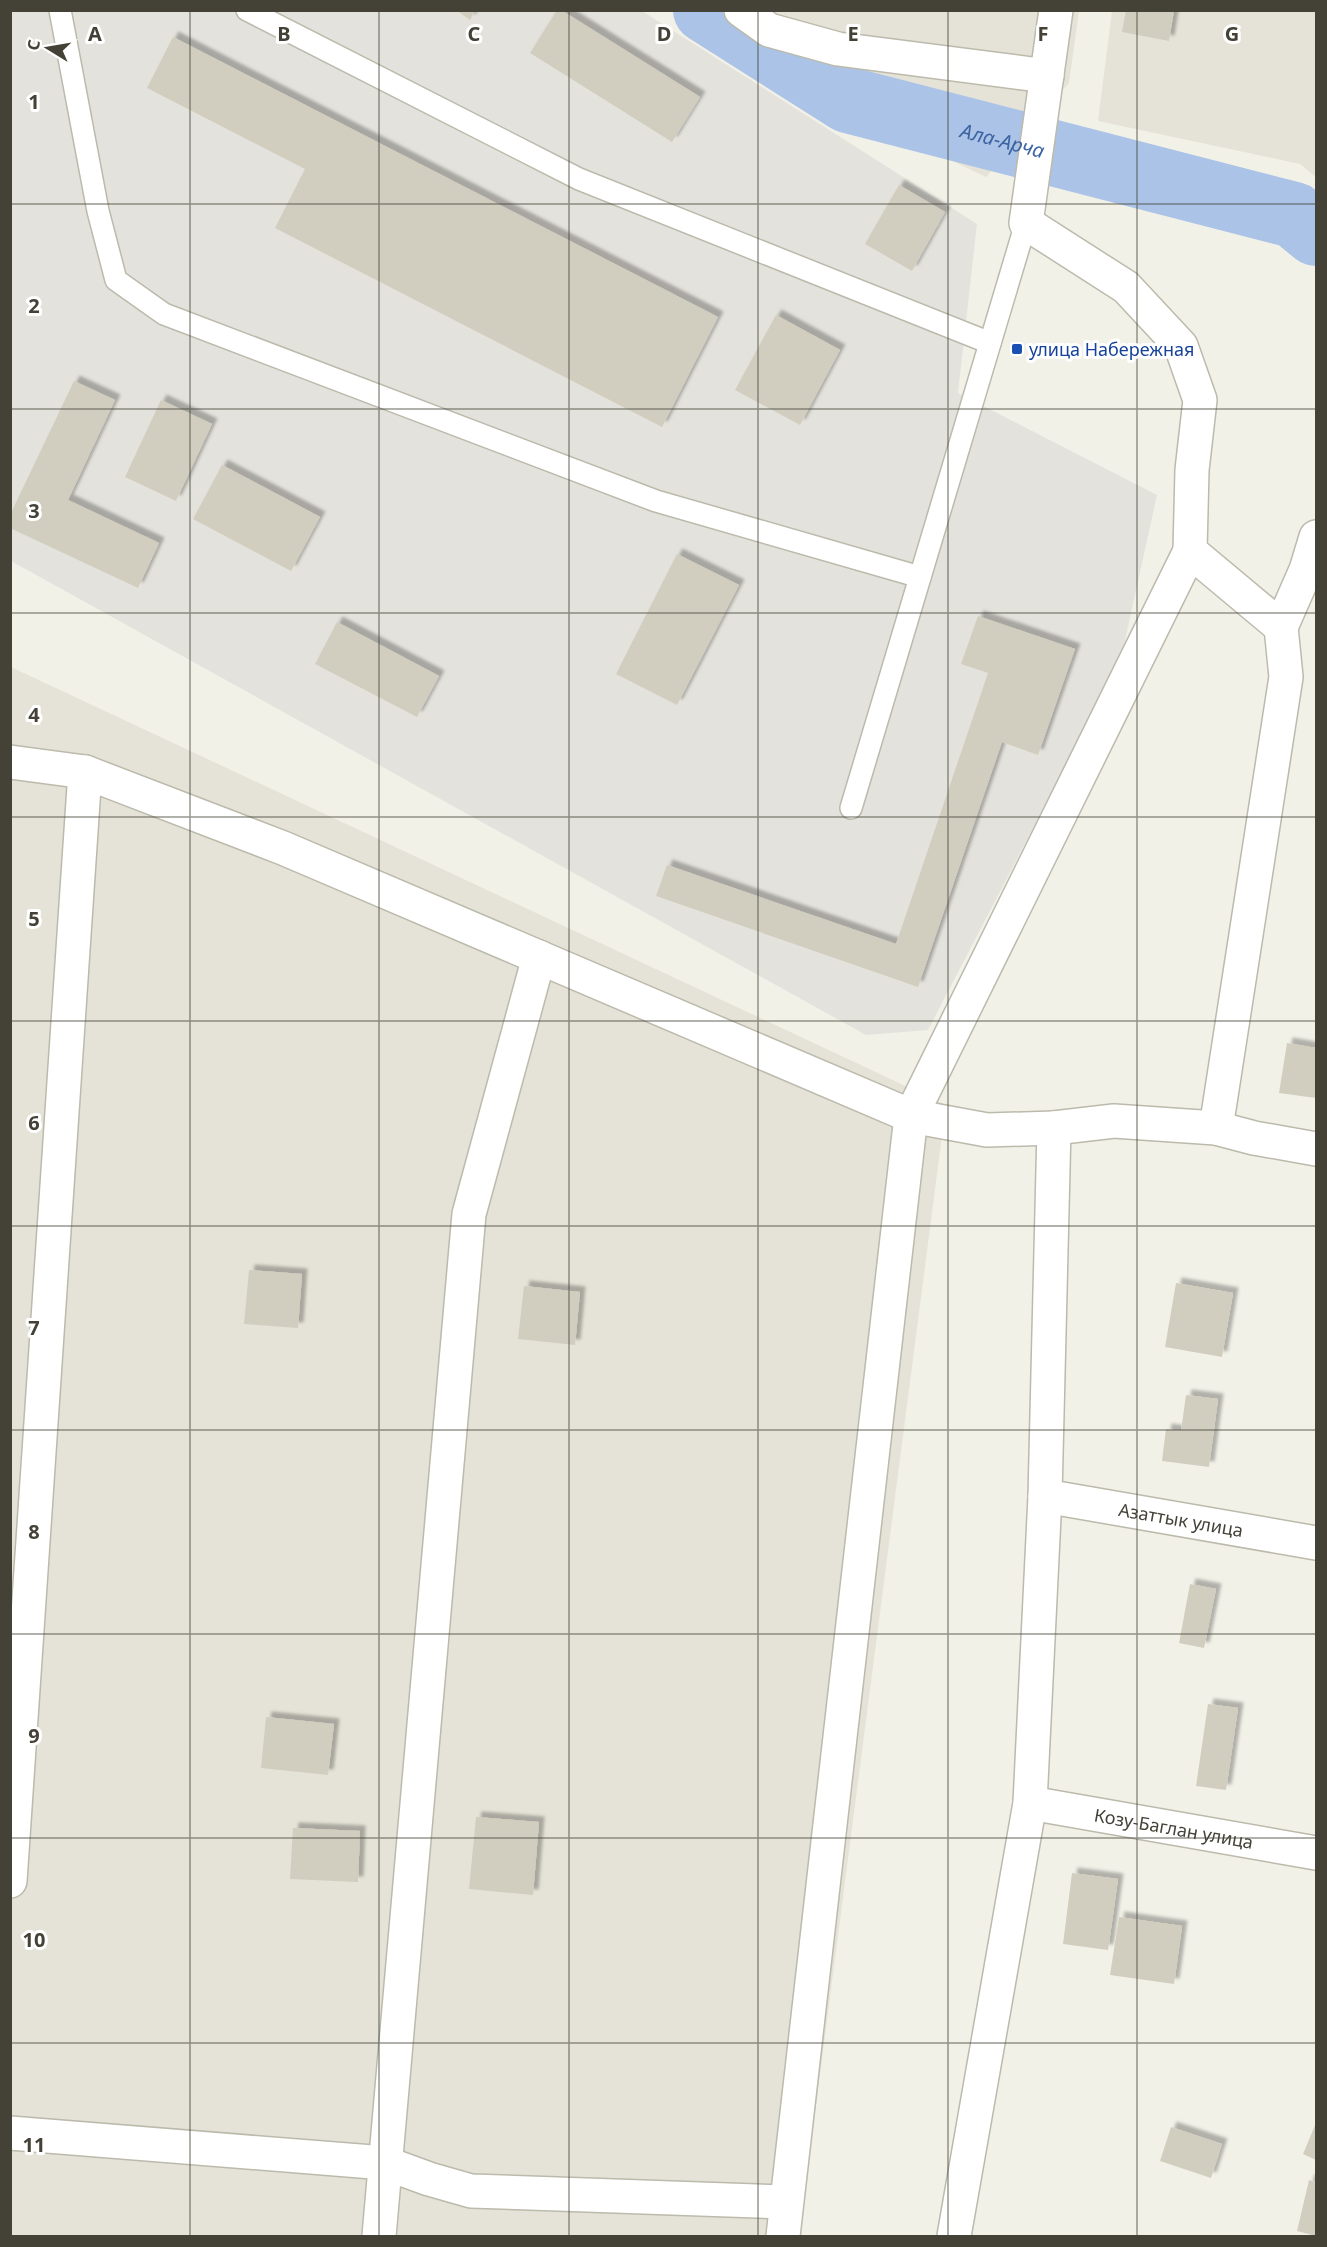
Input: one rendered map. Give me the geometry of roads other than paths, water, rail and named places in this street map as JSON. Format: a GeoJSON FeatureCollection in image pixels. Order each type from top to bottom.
{"type":"FeatureCollection","features":[{"type":"Feature","properties":{"kind":"street"},"geometry":{"type":"LineString","coordinates":[[741,10],[769,30],[838,49],[1047,76]]}},
{"type":"Feature","properties":{"kind":"street"},"geometry":{"type":"LineString","coordinates":[[783,2236],[911,1116],[1190,551],[1192,470],[1200,400],[1181,346],[1126,287],[1026,223],[1056,10]]}},
{"type":"Feature","properties":{"kind":"street"},"geometry":{"type":"LineString","coordinates":[[1216,1128],[1286,676],[1281,627],[1306,570],[1317,537]]}},
{"type":"Feature","properties":{"kind":"street"},"geometry":{"type":"LineString","coordinates":[[1190,551],[1281,627]]}},
{"type":"Feature","properties":{"kind":"street"},"geometry":{"type":"LineString","coordinates":[[10,762],[85,772],[283,848],[911,1116],[987,1130],[1054,1128],[1114,1121],[1216,1128],[1254,1138],[1317,1149]]}},
{"type":"Feature","properties":{"kind":"street"},"geometry":{"type":"LineString","coordinates":[[10,1881],[85,772]]}},
{"type":"Feature","properties":{"kind":"street"},"geometry":{"type":"LineString","coordinates":[[379,2236],[469,1214],[539,957]]}},
{"type":"Feature","properties":{"kind":"street"},"geometry":{"type":"LineString","coordinates":[[954,2236],[1030,1803],[1045,1496],[1054,1128]]}},
{"type":"Feature","properties":{"kind":"street","name":"Азаттык улица"},"geometry":{"type":"LineString","coordinates":[[1045,1496],[1317,1543]]}},
{"type":"Feature","properties":{"kind":"street","name":"Козу-Баглан улица"},"geometry":{"type":"LineString","coordinates":[[1030,1803],[1317,1852]]}},
{"type":"Feature","properties":{"kind":"street"},"geometry":{"type":"LineString","coordinates":[[10,2133],[385,2163],[471,2191],[786,2202]]}},
{"type":"Feature","properties":{"kind":"lane"},"geometry":{"type":"LineString","coordinates":[[60,10],[98,211],[116,280],[164,314],[656,501],[920,577]]}},
{"type":"Feature","properties":{"kind":"lane"},"geometry":{"type":"LineString","coordinates":[[247,10],[579,179],[990,343]]}},
{"type":"Feature","properties":{"kind":"lane"},"geometry":{"type":"LineString","coordinates":[[851,808],[1026,223]]}},
{"type":"Feature","properties":{"kind":"waterway","name":"Ала-Арча"},"geometry":{"type":"LineString","coordinates":[[706,10],[848,100],[1294,215],[1316,233]]}},
{"type":"Feature","properties":{"kind":"place","name":"улица Набережная"},"geometry":{"type":"Point","coordinates":[1017,349]}}]}
